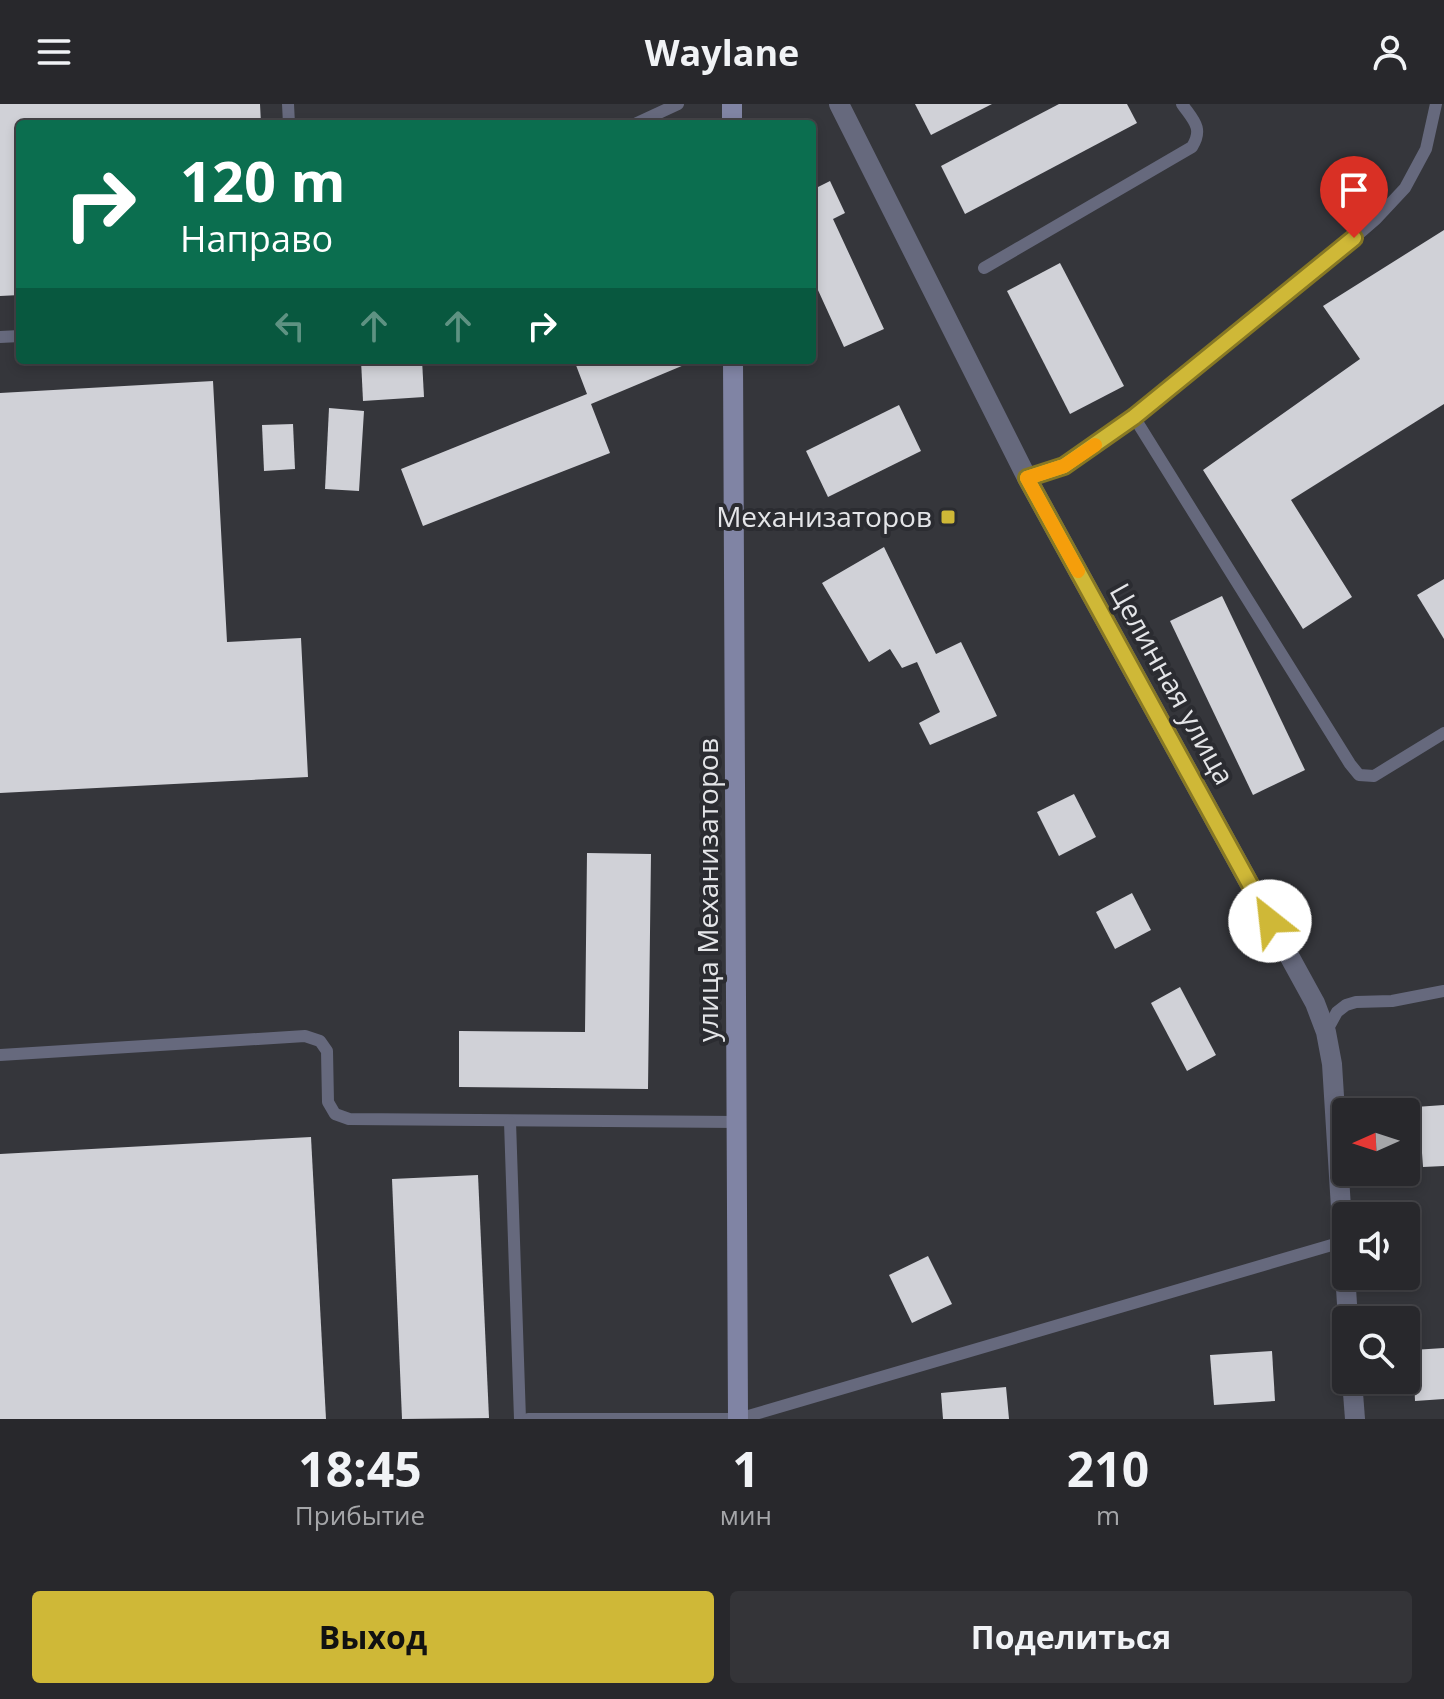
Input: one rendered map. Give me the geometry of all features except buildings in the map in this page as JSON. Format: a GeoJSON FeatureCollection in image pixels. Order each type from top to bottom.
{"type":"FeatureCollection","features":[{"type":"Feature","properties":{"kind":"street","name":"Целинная улица"},"geometry":{"type":"LineString","coordinates":[[839,104],[1027,478],[1315,1003],[1326,1032],[1332,1064],[1340,1202]]}},
{"type":"Feature","properties":{"kind":"street","name":"улица Механизаторов"},"geometry":{"type":"LineString","coordinates":[[733,364],[738,1419]]}},
{"type":"Feature","properties":{"kind":"street"},"geometry":{"type":"LineString","coordinates":[[1353,1394],[1355,1419]]}},
{"type":"Feature","properties":{"kind":"lane"},"geometry":{"type":"LineString","coordinates":[[644,120],[678,104]]}},
{"type":"Feature","properties":{"kind":"lane"},"geometry":{"type":"LineString","coordinates":[[984,268],[1192,147],[1197,138],[1197,127],[1182,104]]}},
{"type":"Feature","properties":{"kind":"lane"},"geometry":{"type":"LineString","coordinates":[[1027,478],[1064,466],[1134,417],[1376,219],[1405,188],[1426,149],[1436,104]]}},
{"type":"Feature","properties":{"kind":"lane"},"geometry":{"type":"LineString","coordinates":[[1134,417],[1359,775],[1374,776],[1444,733]]}},
{"type":"Feature","properties":{"kind":"lane"},"geometry":{"type":"LineString","coordinates":[[1326,1032],[1337,1012],[1346,1005],[1392,1001],[1444,991]]}},
{"type":"Feature","properties":{"kind":"lane"},"geometry":{"type":"LineString","coordinates":[[0,1055],[305,1036],[320,1041],[327,1051],[328,1102],[335,1114],[349,1119],[737,1122]]}},
{"type":"Feature","properties":{"kind":"lane"},"geometry":{"type":"LineString","coordinates":[[510,1122],[520,1419]]}},
{"type":"Feature","properties":{"kind":"lane"},"geometry":{"type":"LineString","coordinates":[[528,1419],[738,1419],[1332,1245]]}},
{"type":"Feature","properties":{"kind":"slow traffic"},"geometry":{"type":"LineString","coordinates":[[1078,571],[1027,478],[1064,466],[1095,445]]}},
{"type":"Feature","properties":{"kind":"place","name":"Механизаторов"},"geometry":{"type":"Point","coordinates":[948,517]}},
{"type":"Feature","properties":{"kind":"route"},"geometry":{"type":"LineString","coordinates":[[1270,921],[1027,478],[1064,466],[1134,417],[1354,238]]}}]}
